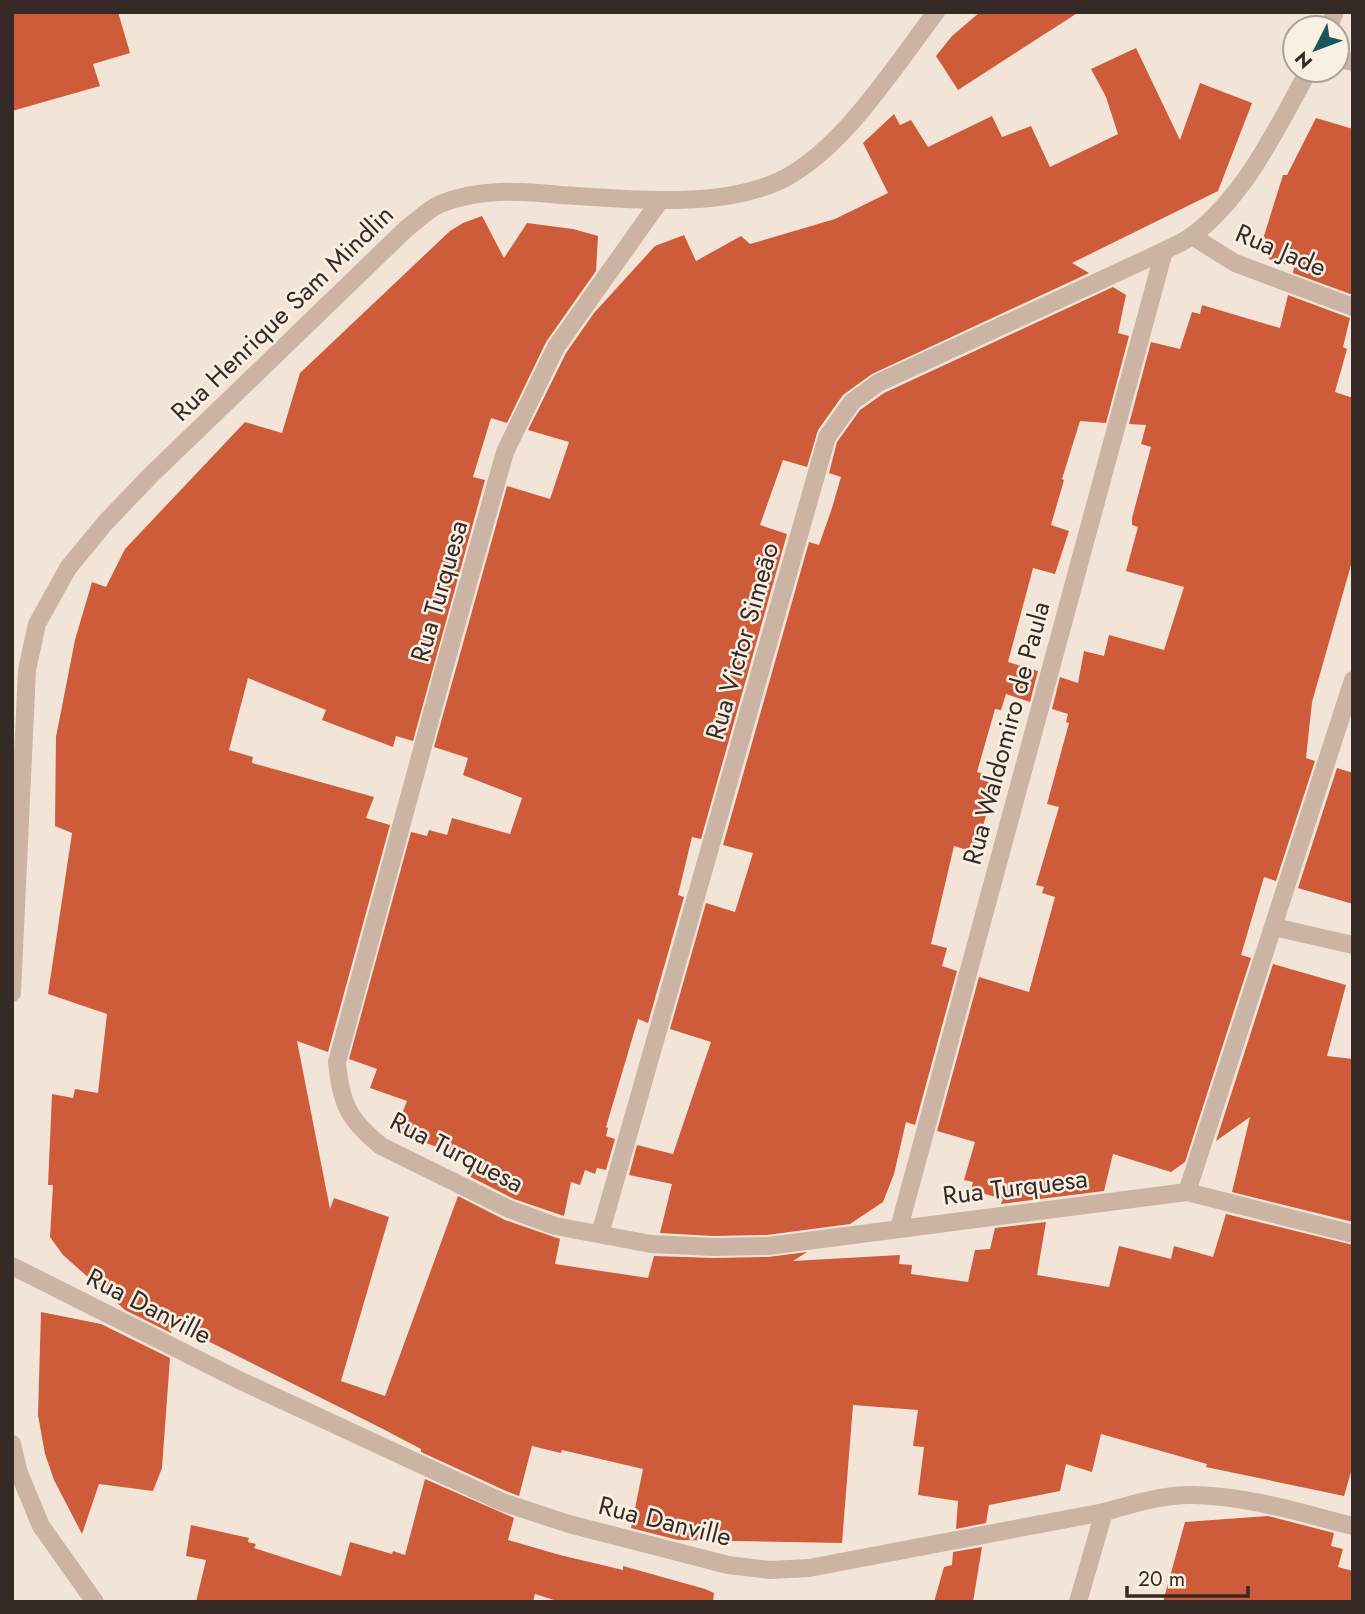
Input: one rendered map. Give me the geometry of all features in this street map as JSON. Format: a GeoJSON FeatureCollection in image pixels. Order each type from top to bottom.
{"type":"FeatureCollection","features":[{"type":"Feature","properties":{"kind":"street","name":"Rua Henrique Sam Mindlin"},"geometry":{"type":"LineString","coordinates":[[12,993],[27,670],[37,624],[76,559],[151,475],[407,229],[437,205],[470,194],[505,190],[659,202],[739,194],[778,182],[807,164],[852,122],[936,12]]}},
{"type":"Feature","properties":{"kind":"street","name":"Rua Victor Simeão"},"geometry":{"type":"LineString","coordinates":[[600,1234],[827,437],[852,402],[878,383],[1192,236],[1228,201],[1252,171],[1301,84]]}},
{"type":"Feature","properties":{"kind":"street","name":"Rua Turquesa"},"geometry":{"type":"LineString","coordinates":[[659,202],[556,347],[505,452],[337,1062],[340,1092],[349,1113],[364,1133],[381,1146],[509,1209],[555,1226],[651,1244],[768,1246],[1186,1192],[1353,1234]]}},
{"type":"Feature","properties":{"kind":"street","name":"Rua Jade"},"geometry":{"type":"LineString","coordinates":[[1192,236],[1235,263],[1353,307]]}},
{"type":"Feature","properties":{"kind":"street","name":"Rua Waldomiro de Paula"},"geometry":{"type":"LineString","coordinates":[[899,1228],[1164,251]]}},
{"type":"Feature","properties":{"kind":"street"},"geometry":{"type":"LineString","coordinates":[[1186,1192],[1353,680]]}},
{"type":"Feature","properties":{"kind":"street"},"geometry":{"type":"LineString","coordinates":[[1274,926],[1353,945]]}},
{"type":"Feature","properties":{"kind":"street","name":"Rua Danville"},"geometry":{"type":"LineString","coordinates":[[12,1266],[239,1380],[502,1502],[569,1524],[728,1565],[770,1570],[809,1568],[1104,1512],[1147,1501],[1192,1495],[1239,1498],[1353,1526]]}},
{"type":"Feature","properties":{"kind":"street"},"geometry":{"type":"LineString","coordinates":[[12,1444],[19,1473],[41,1526],[95,1602]]}},
{"type":"Feature","properties":{"kind":"street"},"geometry":{"type":"LineString","coordinates":[[1078,1602],[1104,1512]]}},
{"type":"Feature","properties":{"kind":"building"},"geometry":{"type":"Polygon","coordinates":[[[12,12],[118,12],[130,53],[93,64],[100,86],[12,111],[12,12]]]}},
{"type":"Feature","properties":{"kind":"building"},"geometry":{"type":"Polygon","coordinates":[[[980,12],[1079,12],[958,90],[936,56],[952,36],[980,12]]]}},
{"type":"Feature","properties":{"kind":"building"},"geometry":{"type":"Polygon","coordinates":[[[1136,48],[1180,140],[1200,83],[1252,103],[1218,191],[1072,263],[1089,273],[872,374],[843,395],[818,430],[807,467],[783,460],[760,525],[787,534],[701,839],[692,837],[678,895],[684,897],[648,1023],[638,1019],[606,1127],[606,1136],[615,1139],[606,1170],[597,1168],[595,1174],[585,1170],[580,1185],[571,1182],[564,1216],[514,1199],[467,1175],[473,1161],[395,1131],[407,1101],[370,1088],[377,1069],[349,1059],[411,832],[427,836],[429,830],[447,835],[452,818],[510,834],[522,798],[463,775],[468,758],[434,747],[507,486],[550,499],[569,442],[528,430],[566,353],[594,313],[655,246],[684,235],[696,261],[741,236],[750,244],[835,219],[888,193],[863,143],[894,114],[900,125],[911,120],[928,147],[992,116],[1002,137],[1031,126],[1050,167],[1118,134],[1106,97],[1091,69],[1136,48]]]}},
{"type":"Feature","properties":{"kind":"building"},"geometry":{"type":"Polygon","coordinates":[[[1316,118],[1353,129],[1353,295],[1293,273],[1294,267],[1269,259],[1263,239],[1283,175],[1287,175],[1316,118]]]}},
{"type":"Feature","properties":{"kind":"building"},"geometry":{"type":"Polygon","coordinates":[[[482,216],[504,258],[527,223],[573,229],[598,236],[596,271],[546,342],[507,423],[491,418],[473,477],[485,480],[413,741],[396,736],[393,747],[322,720],[326,710],[248,678],[229,750],[253,757],[252,763],[374,797],[366,818],[390,825],[328,1052],[297,1041],[330,1209],[334,1198],[389,1217],[341,1381],[385,1396],[458,1196],[505,1220],[560,1239],[555,1264],[648,1278],[654,1256],[768,1257],[807,1252],[793,1261],[900,1255],[899,1264],[912,1265],[911,1274],[968,1282],[975,1250],[990,1249],[995,1228],[1046,1222],[1037,1275],[1109,1287],[1119,1246],[1171,1259],[1174,1246],[1213,1257],[1226,1214],[1353,1245],[1353,1465],[1344,1496],[1206,1467],[1207,1464],[1101,1434],[1092,1472],[1066,1464],[1060,1491],[989,1505],[986,1523],[956,1529],[958,1501],[918,1495],[924,1447],[913,1446],[918,1410],[853,1405],[842,1543],[678,1540],[631,1528],[643,1469],[562,1450],[561,1453],[532,1446],[519,1496],[506,1491],[421,1452],[421,1449],[383,1429],[172,1323],[171,1333],[125,1310],[63,1255],[50,1237],[53,1185],[48,1185],[52,1094],[73,1098],[75,1089],[98,1093],[107,1014],[48,994],[72,833],[55,826],[56,737],[75,640],[92,582],[106,587],[125,549],[245,422],[282,433],[300,373],[450,231],[482,216]]]}},
{"type":"Feature","properties":{"kind":"building"},"geometry":{"type":"Polygon","coordinates":[[[1113,287],[1126,295],[1118,333],[1129,336],[1106,423],[1080,421],[1051,525],[1069,531],[1055,574],[1033,568],[1008,662],[1038,671],[1030,702],[1006,694],[1001,710],[995,709],[977,772],[997,778],[988,810],[974,852],[954,846],[931,944],[947,948],[942,966],[957,971],[915,1125],[906,1122],[894,1174],[883,1202],[850,1224],[767,1235],[660,1233],[672,1184],[629,1175],[637,1145],[673,1154],[711,1042],[670,1029],[706,903],[735,912],[753,853],[723,845],[809,542],[819,545],[841,477],[829,473],[837,442],[860,410],[884,393],[1113,287]]]}},
{"type":"Feature","properties":{"kind":"building"},"geometry":{"type":"Polygon","coordinates":[[[1288,295],[1350,318],[1343,347],[1347,349],[1335,392],[1353,398],[1353,558],[1312,702],[1306,758],[1315,761],[1276,881],[1264,877],[1241,955],[1251,958],[1185,1162],[1171,1172],[1113,1154],[1104,1191],[1001,1204],[1003,1199],[971,1190],[973,1182],[964,1180],[975,1142],[937,1131],[979,977],[1029,992],[1055,897],[1042,893],[1044,887],[1036,885],[1059,807],[1047,804],[1069,723],[1066,722],[1068,714],[1052,709],[1060,677],[1078,683],[1084,651],[1104,656],[1109,635],[1164,650],[1184,587],[1126,571],[1138,527],[1132,525],[1132,518],[1151,447],[1141,444],[1146,425],[1129,424],[1151,342],[1180,349],[1192,312],[1200,314],[1202,305],[1280,328],[1288,295]]]}},
{"type":"Feature","properties":{"kind":"building"},"geometry":{"type":"Polygon","coordinates":[[[1337,768],[1353,773],[1353,904],[1298,888],[1337,768]]]}},
{"type":"Feature","properties":{"kind":"building"},"geometry":{"type":"Polygon","coordinates":[[[1273,964],[1346,985],[1327,1056],[1353,1059],[1353,1222],[1232,1192],[1250,1117],[1216,1141],[1273,964]]]}},
{"type":"Feature","properties":{"kind":"building"},"geometry":{"type":"Polygon","coordinates":[[[41,1312],[101,1324],[170,1358],[162,1468],[153,1491],[99,1484],[82,1534],[54,1480],[45,1454],[38,1415],[41,1312]]]}},
{"type":"Feature","properties":{"kind":"building"},"geometry":{"type":"Polygon","coordinates":[[[425,1479],[514,1518],[508,1540],[623,1570],[623,1566],[705,1589],[714,1593],[713,1602],[560,1602],[535,1594],[533,1602],[196,1602],[206,1560],[186,1556],[191,1525],[249,1538],[248,1542],[256,1544],[254,1548],[341,1576],[350,1542],[405,1555],[425,1479]]]}},
{"type":"Feature","properties":{"kind":"building"},"geometry":{"type":"Polygon","coordinates":[[[1268,1516],[1334,1533],[1331,1546],[1343,1549],[1338,1567],[1353,1571],[1353,1602],[1163,1602],[1185,1522],[1268,1516]]]}},
{"type":"Feature","properties":{"kind":"building"},"geometry":{"type":"Polygon","coordinates":[[[982,1547],[973,1602],[934,1602],[944,1567],[952,1565],[953,1552],[982,1547]]]}}]}
